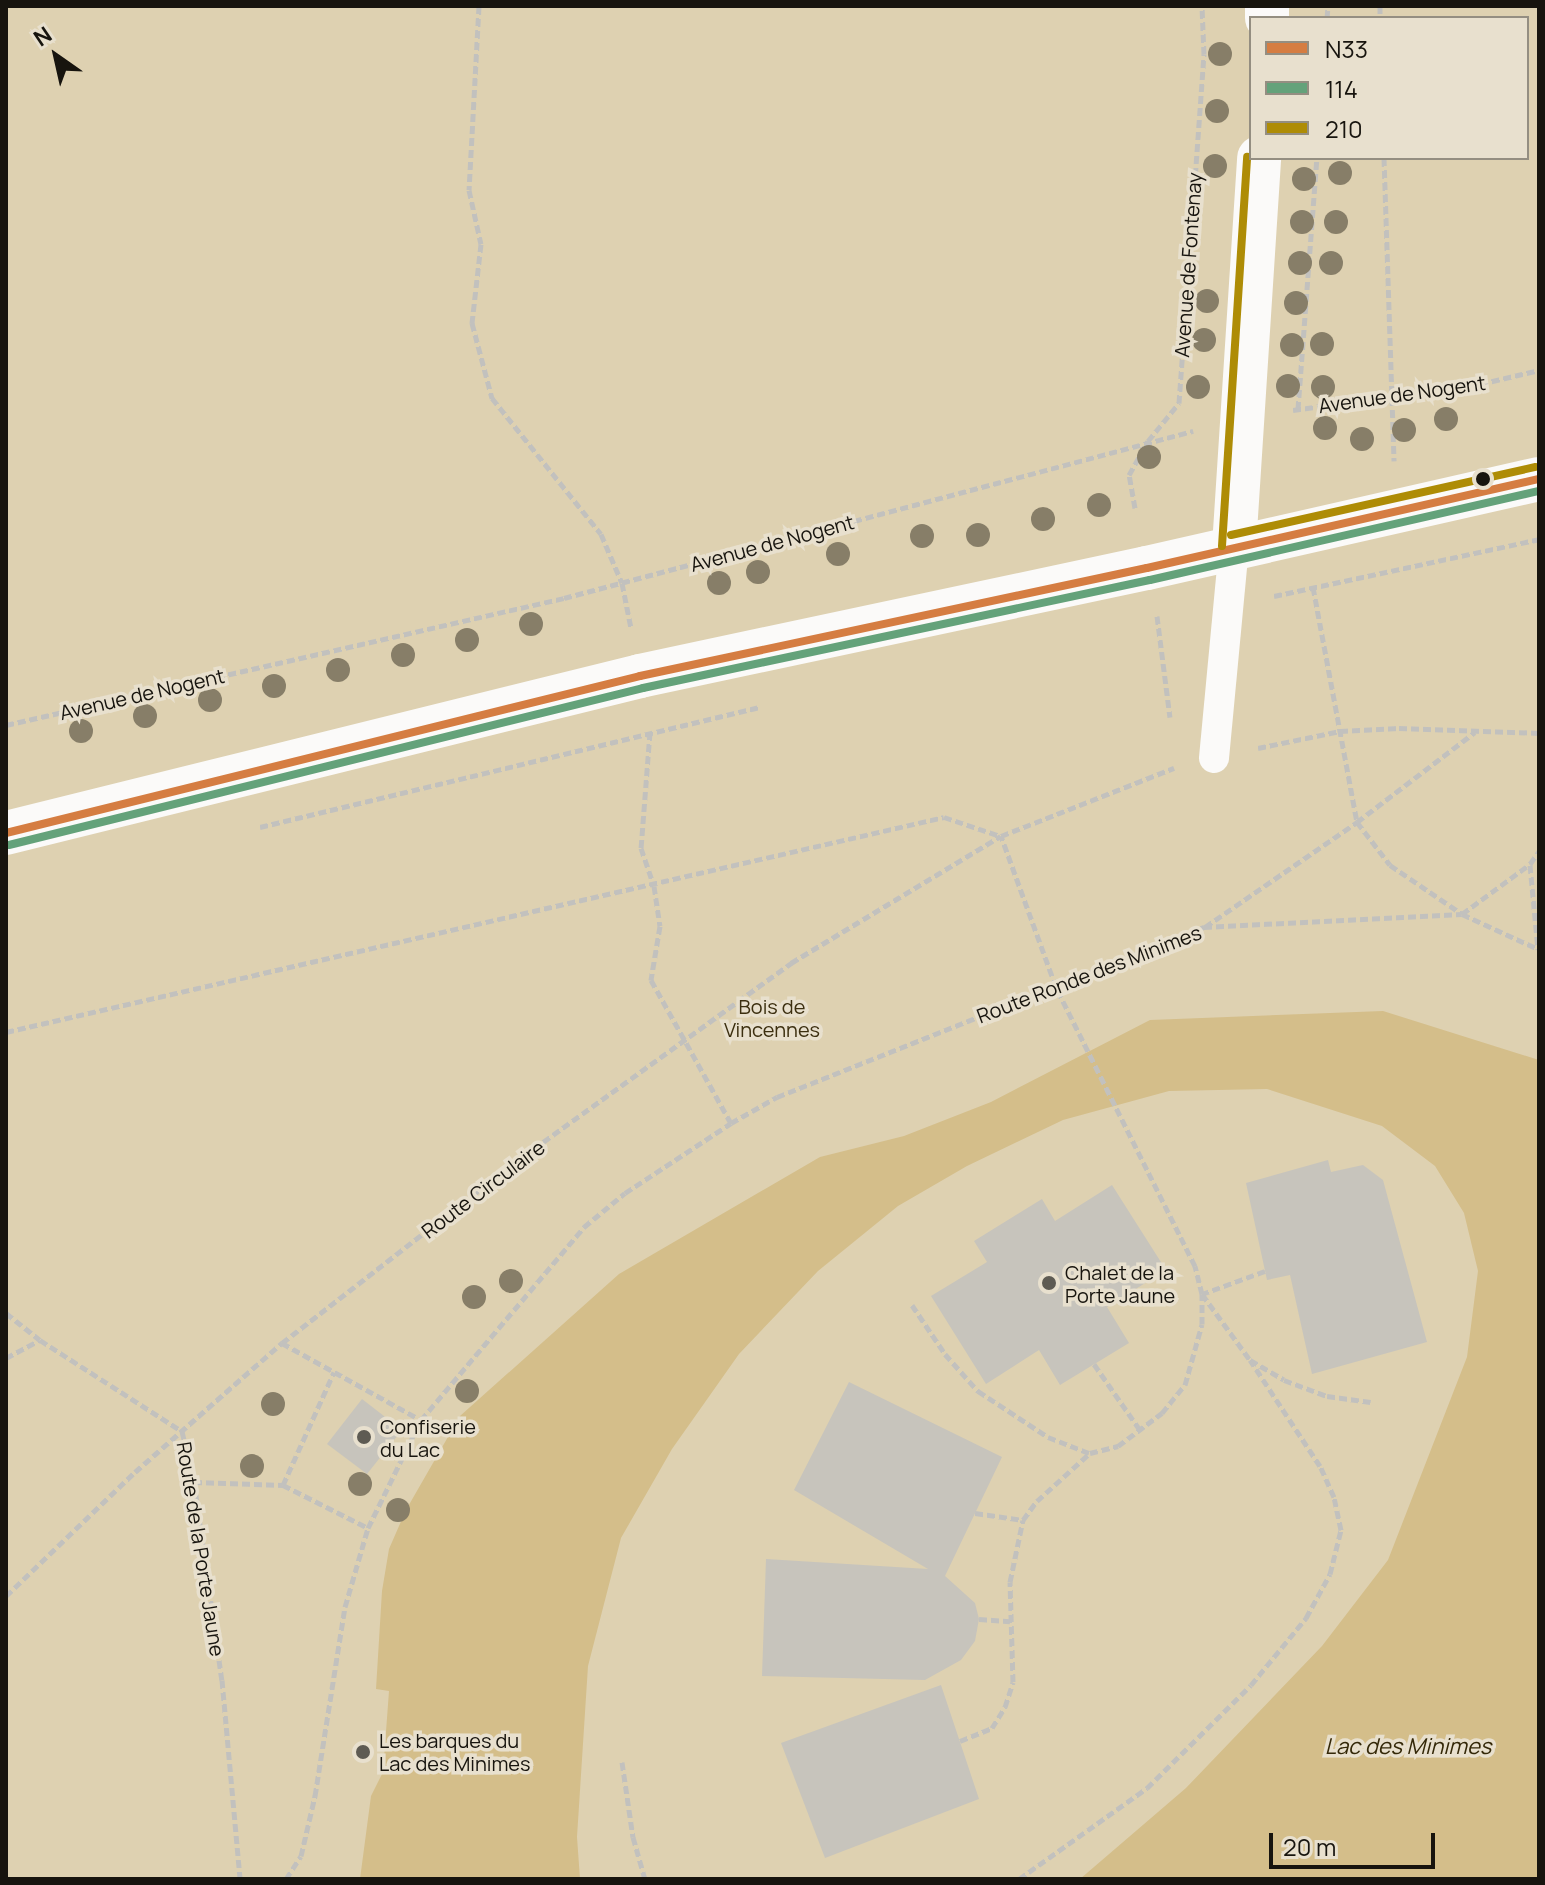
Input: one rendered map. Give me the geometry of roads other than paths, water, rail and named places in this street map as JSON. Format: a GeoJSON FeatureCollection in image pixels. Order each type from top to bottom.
{"type":"FeatureCollection","features":[{"type":"Feature","properties":{"kind":"main road"},"geometry":{"type":"LineString","coordinates":[[1234,547],[1259,160]]}},
{"type":"Feature","properties":{"kind":"main road"},"geometry":{"type":"LineString","coordinates":[[6,833],[640,676],[1539,479]]}},
{"type":"Feature","properties":{"kind":"lane"},"geometry":{"type":"LineString","coordinates":[[1214,758],[1234,547]]}},
{"type":"Feature","properties":{"kind":"water","name":"Lac des Minimes"},"geometry":{"type":"Polygon","coordinates":[[[1383,1011],[1539,1060],[1539,1879],[1080,1879],[1186,1788],[1322,1646],[1388,1560],[1467,1357],[1478,1271],[1464,1213],[1435,1166],[1382,1126],[1267,1089],[1169,1091],[1063,1120],[967,1166],[898,1206],[818,1271],[739,1354],[672,1449],[621,1538],[588,1666],[577,1837],[580,1879],[360,1879],[371,1796],[383,1772],[389,1691],[376,1689],[382,1591],[389,1549],[406,1510],[460,1416],[619,1274],[820,1157],[904,1136],[991,1102],[1150,1020],[1383,1011]]]}},
{"type":"Feature","properties":{"kind":"place","name":"Chalet de la Porte Jaune"},"geometry":{"type":"Point","coordinates":[1049,1283]}},
{"type":"Feature","properties":{"kind":"place","name":"Confiserie du Lac"},"geometry":{"type":"Point","coordinates":[364,1437]}},
{"type":"Feature","properties":{"kind":"place","name":"Les barques du Lac des Minimes"},"geometry":{"type":"Point","coordinates":[363,1752]}},
{"type":"Feature","properties":{"kind":"park label","name":"Bois de Vincennes"},"geometry":{"type":"Point","coordinates":[772,1018]}}]}
